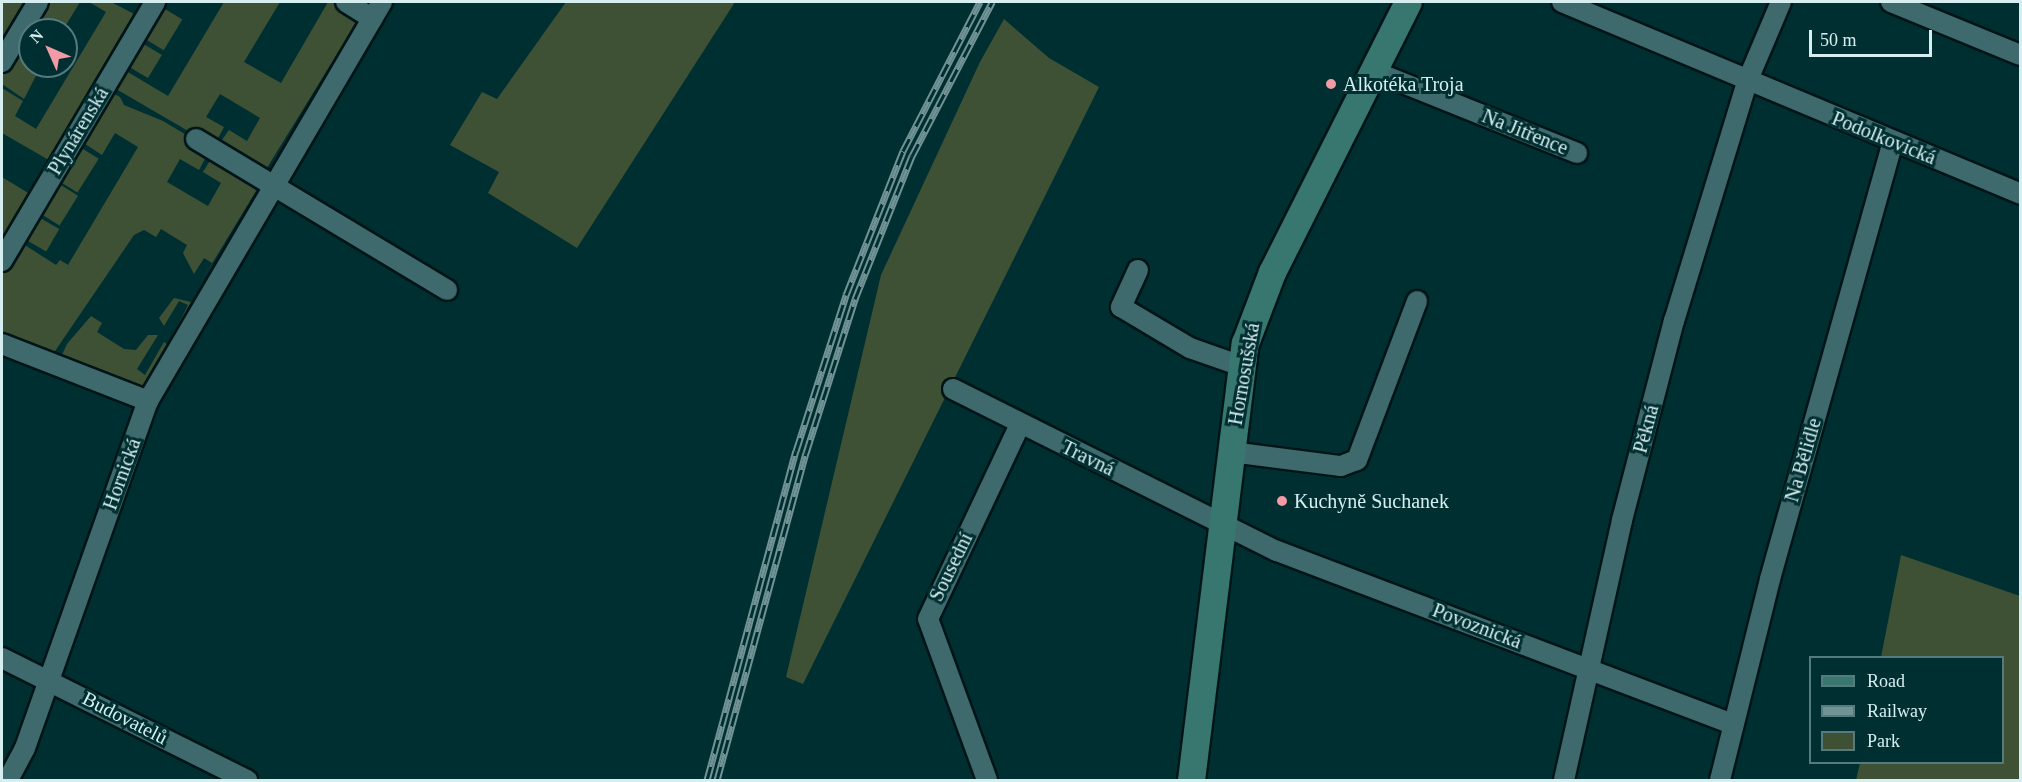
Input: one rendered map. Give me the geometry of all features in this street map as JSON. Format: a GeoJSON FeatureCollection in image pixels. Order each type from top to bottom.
{"type":"FeatureCollection","features":[{"type":"Feature","properties":{"kind":"street"},"geometry":{"type":"LineString","coordinates":[[2,62],[38,2]]}},
{"type":"Feature","properties":{"kind":"street","name":"Plynárenská"},"geometry":{"type":"LineString","coordinates":[[2,261],[155,2]]}},
{"type":"Feature","properties":{"kind":"street"},"geometry":{"type":"LineString","coordinates":[[346,2],[377,10]]}},
{"type":"Feature","properties":{"kind":"street","name":"Hornosušská"},"geometry":{"type":"LineString","coordinates":[[1191,780],[1224,524],[1241,366],[1258,300],[1408,2]]}},
{"type":"Feature","properties":{"kind":"street","name":"Podolkovická"},"geometry":{"type":"LineString","coordinates":[[1562,2],[2020,194]]}},
{"type":"Feature","properties":{"kind":"street"},"geometry":{"type":"LineString","coordinates":[[1747,81],[1781,2]]}},
{"type":"Feature","properties":{"kind":"street"},"geometry":{"type":"LineString","coordinates":[[1892,2],[2020,55]]}},
{"type":"Feature","properties":{"kind":"street","name":"Hornická"},"geometry":{"type":"LineString","coordinates":[[8,780],[25,748],[148,402],[377,10]]}},
{"type":"Feature","properties":{"kind":"street","name":"Na Jitřence"},"geometry":{"type":"LineString","coordinates":[[1373,71],[1576,153]]}},
{"type":"Feature","properties":{"kind":"street","name":"Pěkná"},"geometry":{"type":"LineString","coordinates":[[1564,780],[1592,669],[1622,520],[1674,321],[1747,81]]}},
{"type":"Feature","properties":{"kind":"street"},"geometry":{"type":"LineString","coordinates":[[196,139],[447,290]]}},
{"type":"Feature","properties":{"kind":"street","name":"Na Bělidle"},"geometry":{"type":"LineString","coordinates":[[1720,780],[1733,724],[1893,142]]}},
{"type":"Feature","properties":{"kind":"street"},"geometry":{"type":"LineString","coordinates":[[1138,270],[1121,307],[1190,348],[1241,366]]}},
{"type":"Feature","properties":{"kind":"street"},"geometry":{"type":"LineString","coordinates":[[1232,452],[1341,466],[1357,460],[1417,301]]}},
{"type":"Feature","properties":{"kind":"street"},"geometry":{"type":"LineString","coordinates":[[2,344],[148,402]]}},
{"type":"Feature","properties":{"kind":"street","name":"Travná"},"geometry":{"type":"LineString","coordinates":[[953,389],[1224,524]]}},
{"type":"Feature","properties":{"kind":"street","name":"Sousední"},"geometry":{"type":"LineString","coordinates":[[987,780],[928,619],[1020,424]]}},
{"type":"Feature","properties":{"kind":"street","name":"Povoznická"},"geometry":{"type":"LineString","coordinates":[[1224,524],[1277,551],[1733,724]]}},
{"type":"Feature","properties":{"kind":"street","name":"Budovatelů"},"geometry":{"type":"LineString","coordinates":[[2,658],[247,780]]}},
{"type":"Feature","properties":{"kind":"green space"},"geometry":{"type":"Polygon","coordinates":[[[2,2],[31,2],[22,18],[18,18],[18,24],[2,52],[2,2]]]}},
{"type":"Feature","properties":{"kind":"green space"},"geometry":{"type":"Polygon","coordinates":[[[45,2],[80,2],[70,18],[35,18],[45,2]]]}},
{"type":"Feature","properties":{"kind":"green space"},"geometry":{"type":"Polygon","coordinates":[[[89,2],[111,2],[136,15],[54,157],[47,159],[2,133],[2,88],[23,101],[15,116],[36,129],[67,78],[78,78],[78,59],[106,12],[89,2]]]}},
{"type":"Feature","properties":{"kind":"green space"},"geometry":{"type":"Polygon","coordinates":[[[224,2],[280,2],[244,62],[281,83],[328,2],[338,2],[358,20],[265,171],[219,144],[229,130],[247,141],[260,118],[220,94],[206,117],[224,127],[216,142],[195,135],[111,86],[121,68],[168,96],[224,2]]]}},
{"type":"Feature","properties":{"kind":"green space"},"geometry":{"type":"Polygon","coordinates":[[[566,2],[735,2],[577,248],[488,193],[499,172],[450,145],[482,92],[497,99],[566,2]]]}},
{"type":"Feature","properties":{"kind":"green space"},"geometry":{"type":"Polygon","coordinates":[[[160,6],[182,19],[164,50],[141,37],[160,6]]]}},
{"type":"Feature","properties":{"kind":"green space"},"geometry":{"type":"Polygon","coordinates":[[[1004,19],[1049,58],[1099,87],[803,684],[786,677],[881,275],[980,62],[1004,19]]]}},
{"type":"Feature","properties":{"kind":"green space"},"geometry":{"type":"Polygon","coordinates":[[[137,40],[162,55],[148,78],[123,63],[137,40]]]}},
{"type":"Feature","properties":{"kind":"green space"},"geometry":{"type":"Polygon","coordinates":[[[15,52],[18,54],[18,78],[35,78],[24,99],[2,84],[2,73],[15,52]]]}},
{"type":"Feature","properties":{"kind":"green space"},"geometry":{"type":"Polygon","coordinates":[[[108,91],[120,97],[124,105],[163,121],[193,139],[207,155],[199,170],[180,159],[167,182],[208,206],[221,183],[203,172],[211,159],[250,181],[256,191],[199,285],[212,263],[204,258],[194,274],[183,253],[187,245],[161,229],[156,237],[144,230],[134,235],[51,357],[2,338],[2,273],[20,242],[56,265],[60,260],[68,265],[138,147],[115,133],[102,155],[79,140],[108,91]]]}},
{"type":"Feature","properties":{"kind":"green space"},"geometry":{"type":"Polygon","coordinates":[[[80,147],[99,159],[77,193],[59,181],[80,147]]]}},
{"type":"Feature","properties":{"kind":"green space"},"geometry":{"type":"Polygon","coordinates":[[[2,177],[33,196],[2,250],[3,185],[2,177]]]}},
{"type":"Feature","properties":{"kind":"green space"},"geometry":{"type":"Polygon","coordinates":[[[56,182],[78,196],[60,225],[37,212],[56,182]]]}},
{"type":"Feature","properties":{"kind":"green space"},"geometry":{"type":"Polygon","coordinates":[[[35,215],[59,229],[46,252],[22,238],[35,215]]]}},
{"type":"Feature","properties":{"kind":"green space"},"geometry":{"type":"Polygon","coordinates":[[[174,298],[191,302],[172,337],[188,305],[179,301],[164,326],[159,318],[174,298]]]}},
{"type":"Feature","properties":{"kind":"green space"},"geometry":{"type":"Polygon","coordinates":[[[91,316],[102,323],[97,332],[124,349],[136,350],[148,335],[158,335],[137,369],[145,375],[164,342],[167,344],[139,392],[60,359],[67,344],[91,316]]]}},
{"type":"Feature","properties":{"kind":"green space"},"geometry":{"type":"Polygon","coordinates":[[[1901,555],[2020,596],[2019,780],[1856,780],[1860,764],[2004,764],[2004,656],[1881,656],[1901,555]]]}},
{"type":"Feature","properties":{"kind":"railway"},"geometry":{"type":"LineString","coordinates":[[707,780],[796,451],[846,295],[903,151],[980,2]]}},
{"type":"Feature","properties":{"kind":"railway"},"geometry":{"type":"LineString","coordinates":[[717,780],[806,453],[855,299],[912,156],[992,2]]}},
{"type":"Feature","properties":{"kind":"place","name":"Alkotéka Troja"},"geometry":{"type":"Point","coordinates":[1331,84]}},
{"type":"Feature","properties":{"kind":"place","name":"Kuchyně Suchanek"},"geometry":{"type":"Point","coordinates":[1282,501]}}]}
